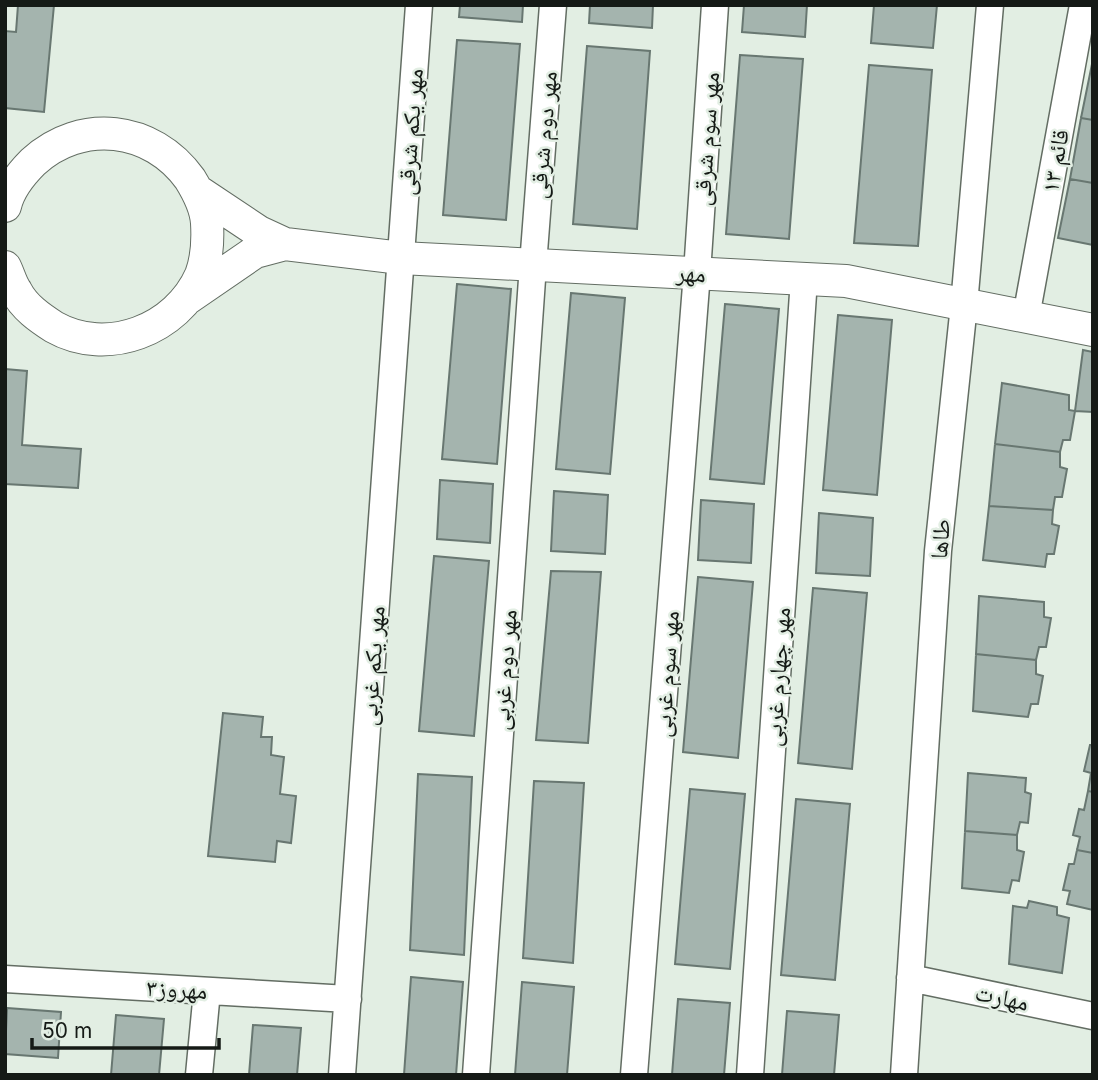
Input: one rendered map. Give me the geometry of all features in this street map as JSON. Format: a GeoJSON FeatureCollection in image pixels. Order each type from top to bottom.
{"type":"FeatureCollection","features":[{"type":"Feature","properties":{"kind":"street","name":"مهر یکم شرقی"},"geometry":{"type":"LineString","coordinates":[[401,258],[419,5]]}},
{"type":"Feature","properties":{"kind":"street","name":"مهر دوم شرقی"},"geometry":{"type":"LineString","coordinates":[[533,265],[554,5]]}},
{"type":"Feature","properties":{"kind":"street","name":"مهر سوم شرقی"},"geometry":{"type":"LineString","coordinates":[[697,274],[715,5]]}},
{"type":"Feature","properties":{"kind":"street","name":"طاها"},"geometry":{"type":"LineString","coordinates":[[904,1075],[938,551],[964,304],[989,5]]}},
{"type":"Feature","properties":{"kind":"street","name":"قائم ۱۳"},"geometry":{"type":"LineString","coordinates":[[1026,317],[1083,5]]}},
{"type":"Feature","properties":{"kind":"street"},"geometry":{"type":"LineString","coordinates":[[5,206],[13,177],[48,149],[80,135],[116,133],[150,143],[178,163],[198,192],[207,219],[208,247],[201,274],[187,299],[163,322],[133,336],[100,340],[67,334],[38,317],[16,292],[5,267]]}},
{"type":"Feature","properties":{"kind":"street","name":"مهر"},"geometry":{"type":"LineString","coordinates":[[198,192],[259,232],[285,244],[401,258],[846,281],[1093,330]]}},
{"type":"Feature","properties":{"kind":"street","name":"مهر"},"geometry":{"type":"LineString","coordinates":[[187,299],[255,252],[285,244]]}},
{"type":"Feature","properties":{"kind":"street","name":"مهر یکم غربی"},"geometry":{"type":"LineString","coordinates":[[342,1075],[401,258]]}},
{"type":"Feature","properties":{"kind":"street","name":"مهر دوم غربی"},"geometry":{"type":"LineString","coordinates":[[476,1075],[533,265]]}},
{"type":"Feature","properties":{"kind":"street","name":"مهر سوم غربی"},"geometry":{"type":"LineString","coordinates":[[634,1075],[697,274]]}},
{"type":"Feature","properties":{"kind":"street","name":"مهر چهارم غربی"},"geometry":{"type":"LineString","coordinates":[[750,1075],[804,279]]}},
{"type":"Feature","properties":{"kind":"street","name":"مهارت"},"geometry":{"type":"LineString","coordinates":[[910,978],[1093,1016]]}},
{"type":"Feature","properties":{"kind":"street","name":"مهروز۳"},"geometry":{"type":"LineString","coordinates":[[5,979],[348,999]]}},
{"type":"Feature","properties":{"kind":"street"},"geometry":{"type":"LineString","coordinates":[[199,1075],[207,990]]}},
{"type":"Feature","properties":{"kind":"building"},"geometry":{"type":"Polygon","coordinates":[[[18,5],[54,5],[44,112],[5,108],[5,31],[16,32],[18,5]]]}},
{"type":"Feature","properties":{"kind":"building"},"geometry":{"type":"Polygon","coordinates":[[[460,5],[523,5],[522,22],[459,17],[460,5]]]}},
{"type":"Feature","properties":{"kind":"building"},"geometry":{"type":"Polygon","coordinates":[[[590,5],[653,5],[652,28],[589,23],[590,5]]]}},
{"type":"Feature","properties":{"kind":"building"},"geometry":{"type":"Polygon","coordinates":[[[744,5],[807,5],[805,37],[742,32],[744,5]]]}},
{"type":"Feature","properties":{"kind":"building"},"geometry":{"type":"Polygon","coordinates":[[[874,5],[937,5],[933,48],[871,43],[874,5]]]}},
{"type":"Feature","properties":{"kind":"building"},"geometry":{"type":"Polygon","coordinates":[[[457,40],[520,44],[506,220],[443,215],[457,40]]]}},
{"type":"Feature","properties":{"kind":"building"},"geometry":{"type":"Polygon","coordinates":[[[587,46],[650,51],[637,229],[573,224],[587,46]]]}},
{"type":"Feature","properties":{"kind":"building"},"geometry":{"type":"Polygon","coordinates":[[[740,55],[803,59],[789,239],[726,234],[740,55]]]}},
{"type":"Feature","properties":{"kind":"building"},"geometry":{"type":"Polygon","coordinates":[[[1093,64],[1093,120],[1081,118],[1093,64]]]}},
{"type":"Feature","properties":{"kind":"building"},"geometry":{"type":"Polygon","coordinates":[[[869,65],[932,70],[918,246],[854,243],[869,65]]]}},
{"type":"Feature","properties":{"kind":"building"},"geometry":{"type":"Polygon","coordinates":[[[1081,118],[1093,120],[1093,183],[1070,179],[1081,118]]]}},
{"type":"Feature","properties":{"kind":"building"},"geometry":{"type":"Polygon","coordinates":[[[1070,179],[1093,183],[1093,245],[1058,238],[1070,179]]]}},
{"type":"Feature","properties":{"kind":"building"},"geometry":{"type":"Polygon","coordinates":[[[457,284],[511,289],[497,464],[442,459],[457,284]]]}},
{"type":"Feature","properties":{"kind":"building"},"geometry":{"type":"Polygon","coordinates":[[[571,293],[625,298],[610,474],[556,469],[571,293]]]}},
{"type":"Feature","properties":{"kind":"building"},"geometry":{"type":"Polygon","coordinates":[[[725,304],[779,309],[764,484],[710,479],[725,304]]]}},
{"type":"Feature","properties":{"kind":"building"},"geometry":{"type":"Polygon","coordinates":[[[838,315],[892,320],[877,495],[823,490],[838,315]]]}},
{"type":"Feature","properties":{"kind":"building"},"geometry":{"type":"Polygon","coordinates":[[[1083,350],[1093,352],[1093,412],[1075,411],[1083,350]]]}},
{"type":"Feature","properties":{"kind":"building"},"geometry":{"type":"Polygon","coordinates":[[[5,369],[27,371],[22,445],[81,449],[78,488],[5,484],[5,369]]]}},
{"type":"Feature","properties":{"kind":"building"},"geometry":{"type":"Polygon","coordinates":[[[1002,383],[1069,395],[1069,410],[1075,411],[1070,440],[1063,440],[1060,452],[995,444],[1002,383]]]}},
{"type":"Feature","properties":{"kind":"building"},"geometry":{"type":"Polygon","coordinates":[[[995,444],[1060,452],[1060,467],[1067,469],[1062,497],[1055,497],[1053,510],[989,506],[995,444]]]}},
{"type":"Feature","properties":{"kind":"building"},"geometry":{"type":"Polygon","coordinates":[[[440,480],[493,484],[490,543],[437,539],[440,480]]]}},
{"type":"Feature","properties":{"kind":"building"},"geometry":{"type":"Polygon","coordinates":[[[554,491],[608,495],[605,554],[551,551],[554,491]]]}},
{"type":"Feature","properties":{"kind":"building"},"geometry":{"type":"Polygon","coordinates":[[[701,500],[754,504],[751,563],[698,560],[701,500]]]}},
{"type":"Feature","properties":{"kind":"building"},"geometry":{"type":"Polygon","coordinates":[[[989,506],[1053,510],[1052,524],[1059,526],[1054,554],[1047,554],[1045,567],[983,560],[989,506]]]}},
{"type":"Feature","properties":{"kind":"building"},"geometry":{"type":"Polygon","coordinates":[[[819,513],[873,518],[870,576],[816,573],[819,513]]]}},
{"type":"Feature","properties":{"kind":"building"},"geometry":{"type":"Polygon","coordinates":[[[434,556],[489,561],[474,736],[419,731],[434,556]]]}},
{"type":"Feature","properties":{"kind":"building"},"geometry":{"type":"Polygon","coordinates":[[[551,571],[601,572],[588,743],[536,740],[551,571]]]}},
{"type":"Feature","properties":{"kind":"building"},"geometry":{"type":"Polygon","coordinates":[[[698,577],[753,582],[738,758],[683,752],[698,577]]]}},
{"type":"Feature","properties":{"kind":"building"},"geometry":{"type":"Polygon","coordinates":[[[813,588],[867,593],[852,769],[798,763],[813,588]]]}},
{"type":"Feature","properties":{"kind":"building"},"geometry":{"type":"Polygon","coordinates":[[[979,596],[1044,602],[1044,617],[1051,618],[1046,647],[1039,647],[1036,660],[976,654],[979,596]]]}},
{"type":"Feature","properties":{"kind":"building"},"geometry":{"type":"Polygon","coordinates":[[[976,654],[1036,660],[1036,674],[1043,676],[1038,704],[1031,704],[1028,717],[973,711],[976,654]]]}},
{"type":"Feature","properties":{"kind":"building"},"geometry":{"type":"Polygon","coordinates":[[[223,713],[263,717],[261,737],[272,737],[271,755],[284,757],[280,794],[296,796],[291,843],[277,841],[275,862],[208,856],[223,713]]]}},
{"type":"Feature","properties":{"kind":"building"},"geometry":{"type":"Polygon","coordinates":[[[1090,745],[1093,745],[1093,792],[1088,791],[1091,773],[1084,771],[1090,745]]]}},
{"type":"Feature","properties":{"kind":"building"},"geometry":{"type":"Polygon","coordinates":[[[968,773],[1026,778],[1025,792],[1031,794],[1028,823],[1020,822],[1017,835],[965,831],[968,773]]]}},
{"type":"Feature","properties":{"kind":"building"},"geometry":{"type":"Polygon","coordinates":[[[418,774],[472,777],[464,955],[410,950],[418,774]]]}},
{"type":"Feature","properties":{"kind":"building"},"geometry":{"type":"Polygon","coordinates":[[[534,781],[584,783],[573,963],[523,958],[534,781]]]}},
{"type":"Feature","properties":{"kind":"building"},"geometry":{"type":"Polygon","coordinates":[[[690,789],[745,794],[730,969],[675,964],[690,789]]]}},
{"type":"Feature","properties":{"kind":"building"},"geometry":{"type":"Polygon","coordinates":[[[1088,791],[1093,792],[1093,853],[1077,850],[1080,837],[1073,835],[1079,809],[1084,810],[1088,791]]]}},
{"type":"Feature","properties":{"kind":"building"},"geometry":{"type":"Polygon","coordinates":[[[796,799],[850,804],[835,980],[781,975],[796,799]]]}},
{"type":"Feature","properties":{"kind":"building"},"geometry":{"type":"Polygon","coordinates":[[[965,831],[1017,835],[1017,850],[1024,852],[1019,881],[1012,880],[1009,893],[962,888],[965,831]]]}},
{"type":"Feature","properties":{"kind":"building"},"geometry":{"type":"Polygon","coordinates":[[[1077,850],[1093,853],[1093,910],[1067,904],[1070,891],[1063,890],[1069,864],[1074,864],[1077,850]]]}},
{"type":"Feature","properties":{"kind":"building"},"geometry":{"type":"Polygon","coordinates":[[[1029,901],[1057,907],[1057,915],[1069,918],[1062,973],[1009,964],[1013,906],[1027,908],[1029,901]]]}},
{"type":"Feature","properties":{"kind":"building"},"geometry":{"type":"Polygon","coordinates":[[[411,977],[463,982],[456,1075],[404,1075],[411,977]]]}},
{"type":"Feature","properties":{"kind":"building"},"geometry":{"type":"Polygon","coordinates":[[[522,982],[574,987],[567,1075],[515,1075],[522,982]]]}},
{"type":"Feature","properties":{"kind":"building"},"geometry":{"type":"Polygon","coordinates":[[[678,999],[730,1003],[724,1075],[672,1075],[678,999]]]}},
{"type":"Feature","properties":{"kind":"building"},"geometry":{"type":"Polygon","coordinates":[[[7,1008],[61,1012],[58,1058],[5,1054],[7,1008]]]}},
{"type":"Feature","properties":{"kind":"building"},"geometry":{"type":"Polygon","coordinates":[[[787,1011],[839,1015],[834,1075],[782,1075],[787,1011]]]}},
{"type":"Feature","properties":{"kind":"building"},"geometry":{"type":"Polygon","coordinates":[[[116,1015],[164,1019],[159,1075],[111,1075],[116,1015]]]}},
{"type":"Feature","properties":{"kind":"building"},"geometry":{"type":"Polygon","coordinates":[[[253,1025],[301,1028],[297,1075],[249,1075],[253,1025]]]}}]}
